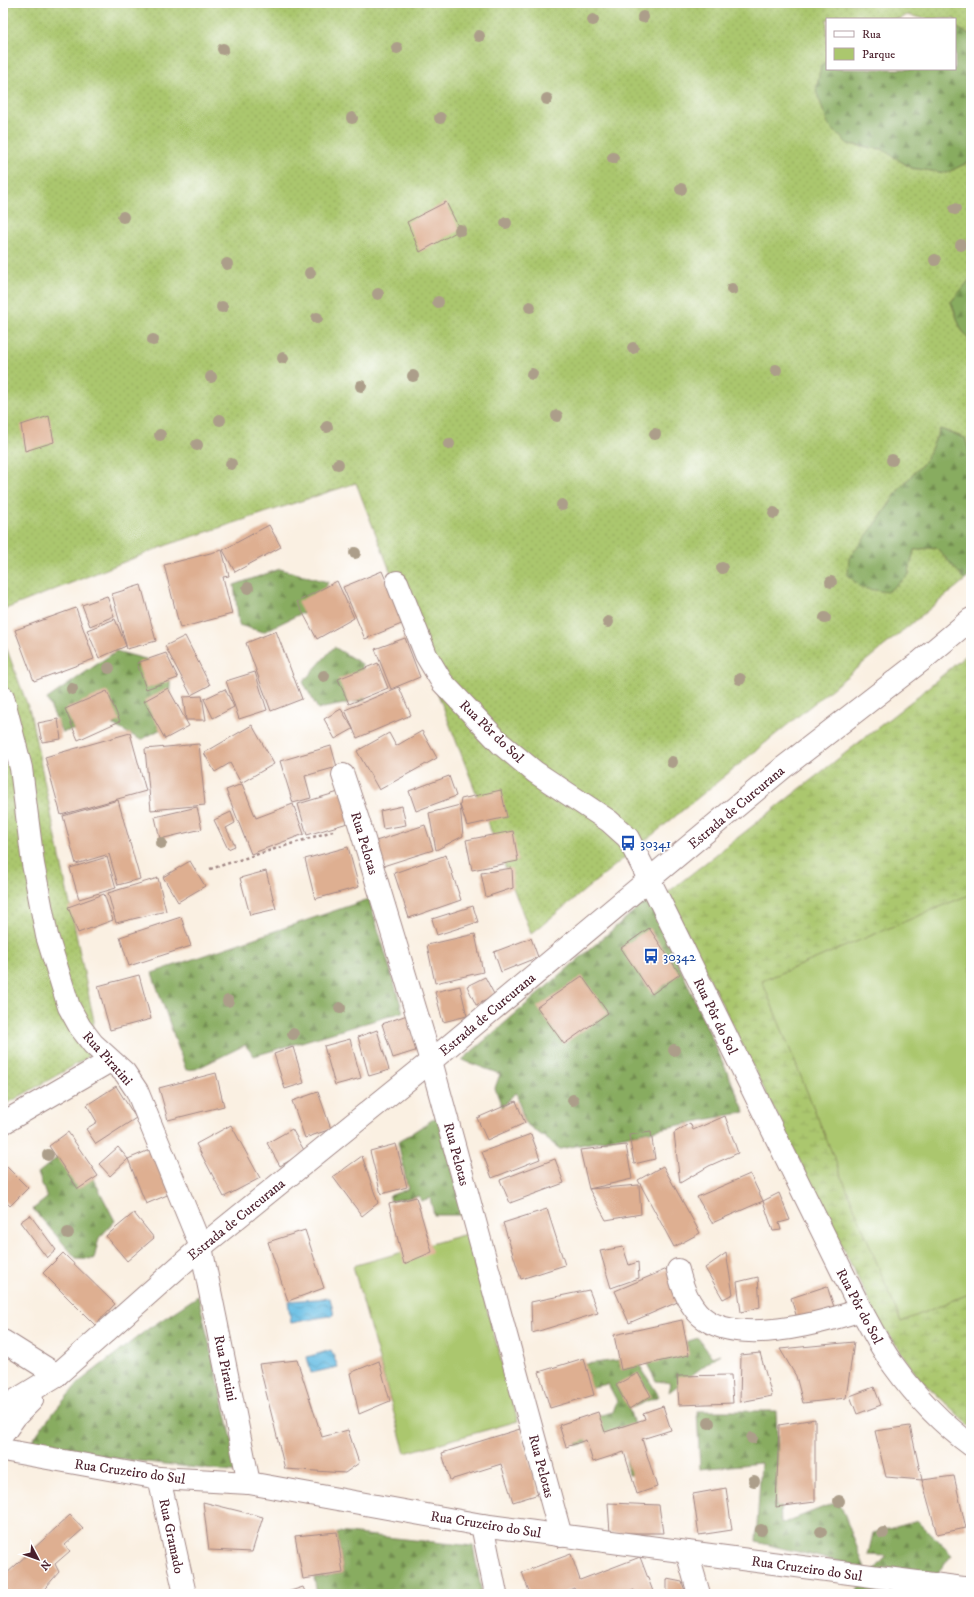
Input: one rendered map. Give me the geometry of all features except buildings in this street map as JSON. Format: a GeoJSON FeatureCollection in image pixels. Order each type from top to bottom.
{"type":"FeatureCollection","features":[{"type":"Feature","properties":{"kind":"street","name":"Rua Pôr do Sol"},"geometry":{"type":"LineString","coordinates":[[397,582],[426,655],[442,682],[501,744],[535,772],[608,821],[628,838],[861,1310],[893,1365],[924,1403],[958,1436],[971,1445]]}},
{"type":"Feature","properties":{"kind":"street","name":"Estrada de Curcurana"},"geometry":{"type":"LineString","coordinates":[[3,1408],[57,1375],[201,1247],[431,1061],[784,767],[921,661],[971,619]]}},
{"type":"Feature","properties":{"kind":"street","name":"Rua Piratini"},"geometry":{"type":"LineString","coordinates":[[3,697],[21,768],[33,864],[47,936],[69,1006],[80,1027],[110,1061],[124,1074],[137,1091],[201,1247],[249,1483]]}},
{"type":"Feature","properties":{"kind":"street","name":"Rua Pelotas"},"geometry":{"type":"LineString","coordinates":[[343,775],[431,1061],[561,1536]]}},
{"type":"Feature","properties":{"kind":"street"},"geometry":{"type":"LineString","coordinates":[[3,1123],[110,1061]]}},
{"type":"Feature","properties":{"kind":"street"},"geometry":{"type":"LineString","coordinates":[[678,1270],[683,1289],[692,1305],[701,1316],[723,1328],[738,1330],[766,1330],[799,1327],[861,1310]]}},
{"type":"Feature","properties":{"kind":"street"},"geometry":{"type":"LineString","coordinates":[[3,1341],[57,1375],[15,1417],[3,1434]]}},
{"type":"Feature","properties":{"kind":"street","name":"Rua Cruzeiro do Sul"},"geometry":{"type":"LineString","coordinates":[[3,1450],[160,1478],[249,1483],[482,1525],[971,1589]]}},
{"type":"Feature","properties":{"kind":"street","name":"Rua Gramado"},"geometry":{"type":"LineString","coordinates":[[160,1478],[185,1594]]}},
{"type":"Feature","properties":{"kind":"street"},"geometry":{"type":"LineString","coordinates":[[482,1525],[496,1594]]}},
{"type":"Feature","properties":{"kind":"street"},"geometry":{"type":"LineString","coordinates":[[687,1552],[699,1594]]}},
{"type":"Feature","properties":{"kind":"path"},"geometry":{"type":"LineString","coordinates":[[210,869],[359,823]]}},
{"type":"Feature","properties":{"kind":"green space"},"geometry":{"type":"Polygon","coordinates":[[[3,3],[971,3],[971,35],[956,28],[956,18],[922,18],[907,15],[902,18],[826,18],[826,61],[821,66],[848,144],[882,149],[911,168],[946,173],[971,161],[971,278],[951,302],[961,329],[971,341],[971,456],[965,438],[940,429],[926,460],[900,488],[878,521],[908,576],[914,550],[936,547],[965,580],[531,934],[356,483],[167,545],[3,610],[3,3]]]}},
{"type":"Feature","properties":{"kind":"green space"},"geometry":{"type":"Polygon","coordinates":[[[956,28],[971,35],[971,161],[946,173],[911,168],[882,149],[848,144],[829,126],[816,91],[821,66],[826,61],[826,70],[956,70],[956,28]]]}},
{"type":"Feature","properties":{"kind":"green space"},"geometry":{"type":"Polygon","coordinates":[[[971,278],[971,341],[961,329],[951,302],[971,278]]]}},
{"type":"Feature","properties":{"kind":"green space"},"geometry":{"type":"Polygon","coordinates":[[[940,429],[965,438],[971,456],[971,575],[965,580],[936,547],[914,550],[908,576],[887,592],[861,588],[848,575],[849,558],[878,521],[900,488],[926,460],[940,429]]]}},
{"type":"Feature","properties":{"kind":"green space"},"geometry":{"type":"Polygon","coordinates":[[[280,569],[328,582],[318,607],[263,632],[239,625],[234,585],[280,569]]]}},
{"type":"Feature","properties":{"kind":"green space"},"geometry":{"type":"Polygon","coordinates":[[[3,639],[30,712],[94,1021],[87,1058],[3,1106],[3,639]]]}},
{"type":"Feature","properties":{"kind":"green space"},"geometry":{"type":"Polygon","coordinates":[[[334,647],[362,664],[365,700],[318,709],[303,682],[334,647]]]}},
{"type":"Feature","properties":{"kind":"green space"},"geometry":{"type":"Polygon","coordinates":[[[116,651],[171,666],[168,725],[141,740],[109,723],[62,732],[47,699],[116,651]]]}},
{"type":"Feature","properties":{"kind":"green space"},"geometry":{"type":"Polygon","coordinates":[[[971,651],[971,1427],[918,1377],[878,1319],[667,893],[913,700],[971,651]]]}},
{"type":"Feature","properties":{"kind":"green space"},"geometry":{"type":"Polygon","coordinates":[[[971,894],[971,1293],[901,1322],[762,981],[971,894]]]}},
{"type":"Feature","properties":{"kind":"green space"},"geometry":{"type":"Polygon","coordinates":[[[649,898],[745,1112],[560,1149],[525,1123],[516,1092],[502,1107],[495,1088],[500,1074],[462,1060],[649,898]]]}},
{"type":"Feature","properties":{"kind":"green space"},"geometry":{"type":"Polygon","coordinates":[[[369,899],[403,1012],[254,1056],[245,1045],[196,1069],[186,1070],[152,973],[369,899]]]}},
{"type":"Feature","properties":{"kind":"green space"},"geometry":{"type":"Polygon","coordinates":[[[438,1116],[464,1215],[434,1215],[430,1198],[421,1201],[419,1196],[391,1201],[389,1196],[408,1189],[398,1142],[438,1116]]]}},
{"type":"Feature","properties":{"kind":"green space"},"geometry":{"type":"Polygon","coordinates":[[[75,1143],[115,1221],[99,1238],[94,1259],[76,1258],[33,1209],[47,1198],[38,1173],[75,1143]]]}},
{"type":"Feature","properties":{"kind":"green space"},"geometry":{"type":"Polygon","coordinates":[[[466,1234],[518,1421],[405,1453],[353,1266],[466,1234]]]}},
{"type":"Feature","properties":{"kind":"green space"},"geometry":{"type":"Polygon","coordinates":[[[198,1296],[240,1473],[105,1457],[30,1444],[44,1424],[79,1382],[148,1329],[198,1296]]]}},
{"type":"Feature","properties":{"kind":"green space"},"geometry":{"type":"Polygon","coordinates":[[[698,1338],[712,1357],[720,1354],[669,1392],[671,1383],[656,1381],[643,1356],[698,1338]]]}},
{"type":"Feature","properties":{"kind":"green space"},"geometry":{"type":"Polygon","coordinates":[[[635,1358],[659,1396],[629,1409],[651,1475],[628,1475],[624,1435],[577,1445],[567,1424],[613,1412],[617,1401],[608,1384],[567,1392],[561,1367],[635,1358]]]}},
{"type":"Feature","properties":{"kind":"green space"},"geometry":{"type":"Polygon","coordinates":[[[697,1411],[776,1411],[781,1524],[839,1501],[865,1568],[756,1542],[761,1463],[700,1469],[697,1411]]]}},
{"type":"Feature","properties":{"kind":"green space"},"geometry":{"type":"Polygon","coordinates":[[[918,1521],[952,1555],[923,1590],[928,1594],[861,1594],[857,1589],[887,1556],[868,1555],[873,1533],[918,1521]]]}},
{"type":"Feature","properties":{"kind":"green space"},"geometry":{"type":"Polygon","coordinates":[[[337,1532],[473,1546],[482,1594],[317,1594],[314,1578],[343,1573],[337,1532]]]}},
{"type":"Feature","properties":{"kind":"water"},"geometry":{"type":"Polygon","coordinates":[[[330,1298],[334,1315],[291,1323],[288,1301],[330,1298]]]}},
{"type":"Feature","properties":{"kind":"water"},"geometry":{"type":"Polygon","coordinates":[[[331,1350],[338,1367],[311,1373],[307,1357],[331,1350]]]}},
{"type":"Feature","properties":{"kind":"place","name":"30341"},"geometry":{"type":"Point","coordinates":[628,843]}},
{"type":"Feature","properties":{"kind":"place","name":"30342"},"geometry":{"type":"Point","coordinates":[651,956]}}]}
